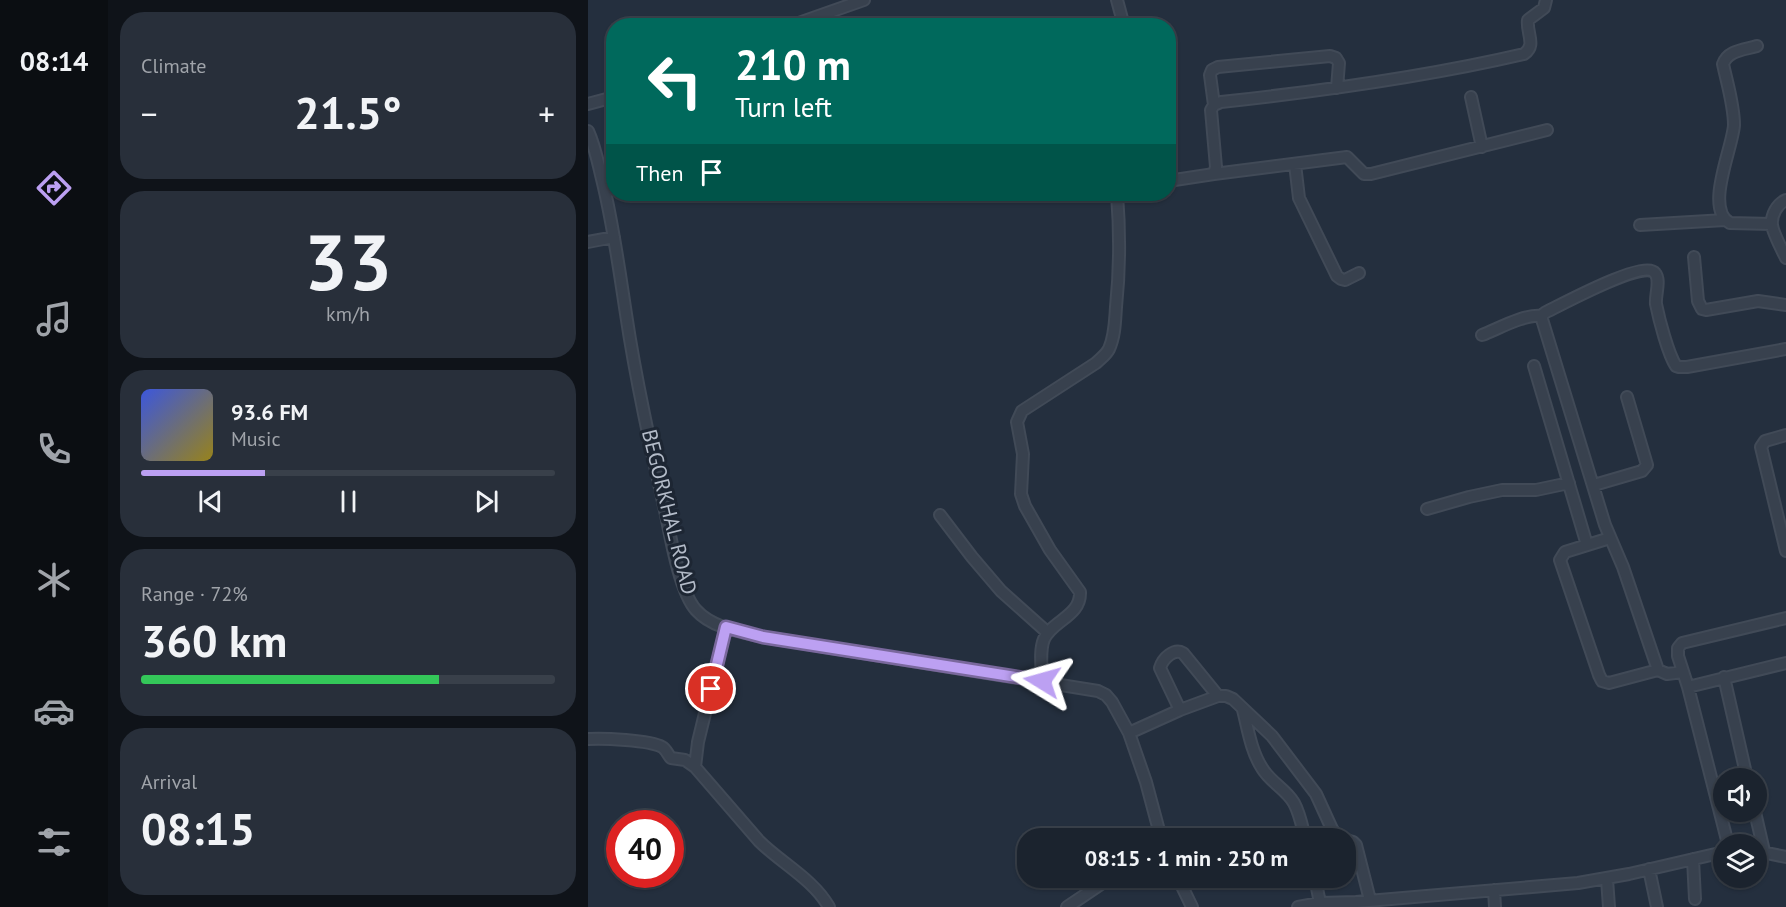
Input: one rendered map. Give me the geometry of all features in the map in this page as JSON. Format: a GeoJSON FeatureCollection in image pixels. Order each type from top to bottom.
{"type":"FeatureCollection","features":[{"type":"Feature","properties":{"kind":"street"},"geometry":{"type":"LineString","coordinates":[[813,18],[864,0]]}},
{"type":"Feature","properties":{"kind":"street"},"geometry":{"type":"LineString","coordinates":[[1117,0],[1122,18]]}},
{"type":"Feature","properties":{"kind":"street"},"geometry":{"type":"LineString","coordinates":[[1214,105],[1221,102],[1336,88],[1479,64],[1524,54],[1530,50],[1532,44],[1527,26],[1528,20],[1544,8],[1545,0]]}},
{"type":"Feature","properties":{"kind":"street"},"geometry":{"type":"LineString","coordinates":[[1725,220],[1720,208],[1722,179],[1734,122],[1723,64],[1726,57],[1732,53],[1757,46]]}},
{"type":"Feature","properties":{"kind":"street"},"geometry":{"type":"LineString","coordinates":[[1214,174],[1216,167],[1211,111],[1214,105],[1210,75],[1212,70],[1218,67],[1330,56],[1336,58],[1339,63],[1336,88]]}},
{"type":"Feature","properties":{"kind":"street"},"geometry":{"type":"LineString","coordinates":[[1471,97],[1482,147]]}},
{"type":"Feature","properties":{"kind":"street"},"geometry":{"type":"LineString","coordinates":[[588,104],[606,99]]}},
{"type":"Feature","properties":{"kind":"street"},"geometry":{"type":"LineString","coordinates":[[1176,180],[1347,157],[1364,174],[1547,130]]}},
{"type":"Feature","properties":{"kind":"street","name":"BEGORKHAL ROAD"},"geometry":{"type":"LineString","coordinates":[[588,131],[606,199]]}},
{"type":"Feature","properties":{"kind":"street"},"geometry":{"type":"LineString","coordinates":[[1295,164],[1299,198],[1337,276],[1346,280],[1359,273]]}},
{"type":"Feature","properties":{"kind":"street"},"geometry":{"type":"LineString","coordinates":[[1786,200],[1780,202],[1776,208],[1772,224],[1786,258]]}},
{"type":"Feature","properties":{"kind":"street","name":"BEGORKHAL ROAD"},"geometry":{"type":"LineString","coordinates":[[606,201],[651,451],[683,585],[690,602],[698,612],[726,627],[773,638],[1098,691],[1112,702],[1129,733],[1158,828]]}},
{"type":"Feature","properties":{"kind":"street"},"geometry":{"type":"LineString","coordinates":[[1042,681],[1042,646],[1048,633],[1076,609],[1080,592],[1050,550],[1025,506],[1021,494],[1023,454],[1017,422],[1022,411],[1096,363],[1110,347],[1114,333],[1120,272],[1117,201]]}},
{"type":"Feature","properties":{"kind":"street"},"geometry":{"type":"LineString","coordinates":[[1640,225],[1725,220],[1731,223],[1772,224]]}},
{"type":"Feature","properties":{"kind":"street"},"geometry":{"type":"LineString","coordinates":[[588,242],[614,237]]}},
{"type":"Feature","properties":{"kind":"street"},"geometry":{"type":"LineString","coordinates":[[1694,257],[1698,302],[1702,309],[1758,300],[1786,305]]}},
{"type":"Feature","properties":{"kind":"street"},"geometry":{"type":"LineString","coordinates":[[1482,336],[1522,319],[1535,315],[1541,316],[1635,271],[1651,269],[1658,278],[1656,306],[1676,366],[1687,367],[1786,349]]}},
{"type":"Feature","properties":{"kind":"street"},"geometry":{"type":"LineString","coordinates":[[1541,316],[1610,538],[1623,567],[1658,670],[1662,674],[1683,672]]}},
{"type":"Feature","properties":{"kind":"street"},"geometry":{"type":"LineString","coordinates":[[1534,366],[1587,545]]}},
{"type":"Feature","properties":{"kind":"street"},"geometry":{"type":"LineString","coordinates":[[1594,485],[1642,471],[1647,465],[1627,396]]}},
{"type":"Feature","properties":{"kind":"street"},"geometry":{"type":"LineString","coordinates":[[1786,435],[1765,441],[1761,447],[1786,551]]}},
{"type":"Feature","properties":{"kind":"street"},"geometry":{"type":"LineString","coordinates":[[1427,509],[1502,490],[1536,490],[1569,483]]}},
{"type":"Feature","properties":{"kind":"street"},"geometry":{"type":"LineString","coordinates":[[940,515],[1001,591],[1048,633]]}},
{"type":"Feature","properties":{"kind":"street"},"geometry":{"type":"LineString","coordinates":[[1610,538],[1565,552],[1560,560],[1602,681],[1609,683],[1658,670]]}},
{"type":"Feature","properties":{"kind":"street"},"geometry":{"type":"LineString","coordinates":[[1725,834],[1678,656],[1678,648],[1682,644],[1786,618]]}},
{"type":"Feature","properties":{"kind":"street"},"geometry":{"type":"LineString","coordinates":[[695,767],[698,742],[726,627]]}},
{"type":"Feature","properties":{"kind":"street"},"geometry":{"type":"LineString","coordinates":[[1180,710],[1160,668],[1162,662],[1174,651],[1183,653],[1218,696]]}},
{"type":"Feature","properties":{"kind":"street"},"geometry":{"type":"LineString","coordinates":[[1688,687],[1786,663]]}},
{"type":"Feature","properties":{"kind":"street"},"geometry":{"type":"LineString","coordinates":[[1724,677],[1745,768]]}},
{"type":"Feature","properties":{"kind":"street"},"geometry":{"type":"LineString","coordinates":[[1129,733],[1218,696],[1233,699],[1272,736],[1316,794],[1332,828]]}},
{"type":"Feature","properties":{"kind":"street"},"geometry":{"type":"LineString","coordinates":[[1242,707],[1261,767],[1270,780],[1293,801],[1303,828]]}},
{"type":"Feature","properties":{"kind":"street"},"geometry":{"type":"LineString","coordinates":[[588,739],[602,738],[657,745],[665,749],[671,758],[685,760],[695,767],[759,841],[783,863],[801,875],[830,907]]}},
{"type":"Feature","properties":{"kind":"street"},"geometry":{"type":"LineString","coordinates":[[1356,845],[1370,900]]}},
{"type":"Feature","properties":{"kind":"street"},"geometry":{"type":"LineString","coordinates":[[1767,853],[1786,857]]}},
{"type":"Feature","properties":{"kind":"street"},"geometry":{"type":"LineString","coordinates":[[1298,907],[1320,903],[1546,886],[1607,879],[1713,854]]}},
{"type":"Feature","properties":{"kind":"street"},"geometry":{"type":"LineString","coordinates":[[1693,859],[1695,899]]}},
{"type":"Feature","properties":{"kind":"street"},"geometry":{"type":"LineString","coordinates":[[1649,869],[1657,907]]}},
{"type":"Feature","properties":{"kind":"street"},"geometry":{"type":"LineString","coordinates":[[1607,879],[1609,907]]}},
{"type":"Feature","properties":{"kind":"street"},"geometry":{"type":"LineString","coordinates":[[1067,907],[1095,888]]}},
{"type":"Feature","properties":{"kind":"street"},"geometry":{"type":"LineString","coordinates":[[1183,888],[1192,907]]}},
{"type":"Feature","properties":{"kind":"street"},"geometry":{"type":"LineString","coordinates":[[1317,888],[1320,903]]}},
{"type":"Feature","properties":{"kind":"street"},"geometry":{"type":"LineString","coordinates":[[1494,890],[1495,907]]}},
{"type":"Feature","properties":{"kind":"route"},"geometry":{"type":"LineString","coordinates":[[711,689],[726,627],[763,637],[1042,681]]}}]}
